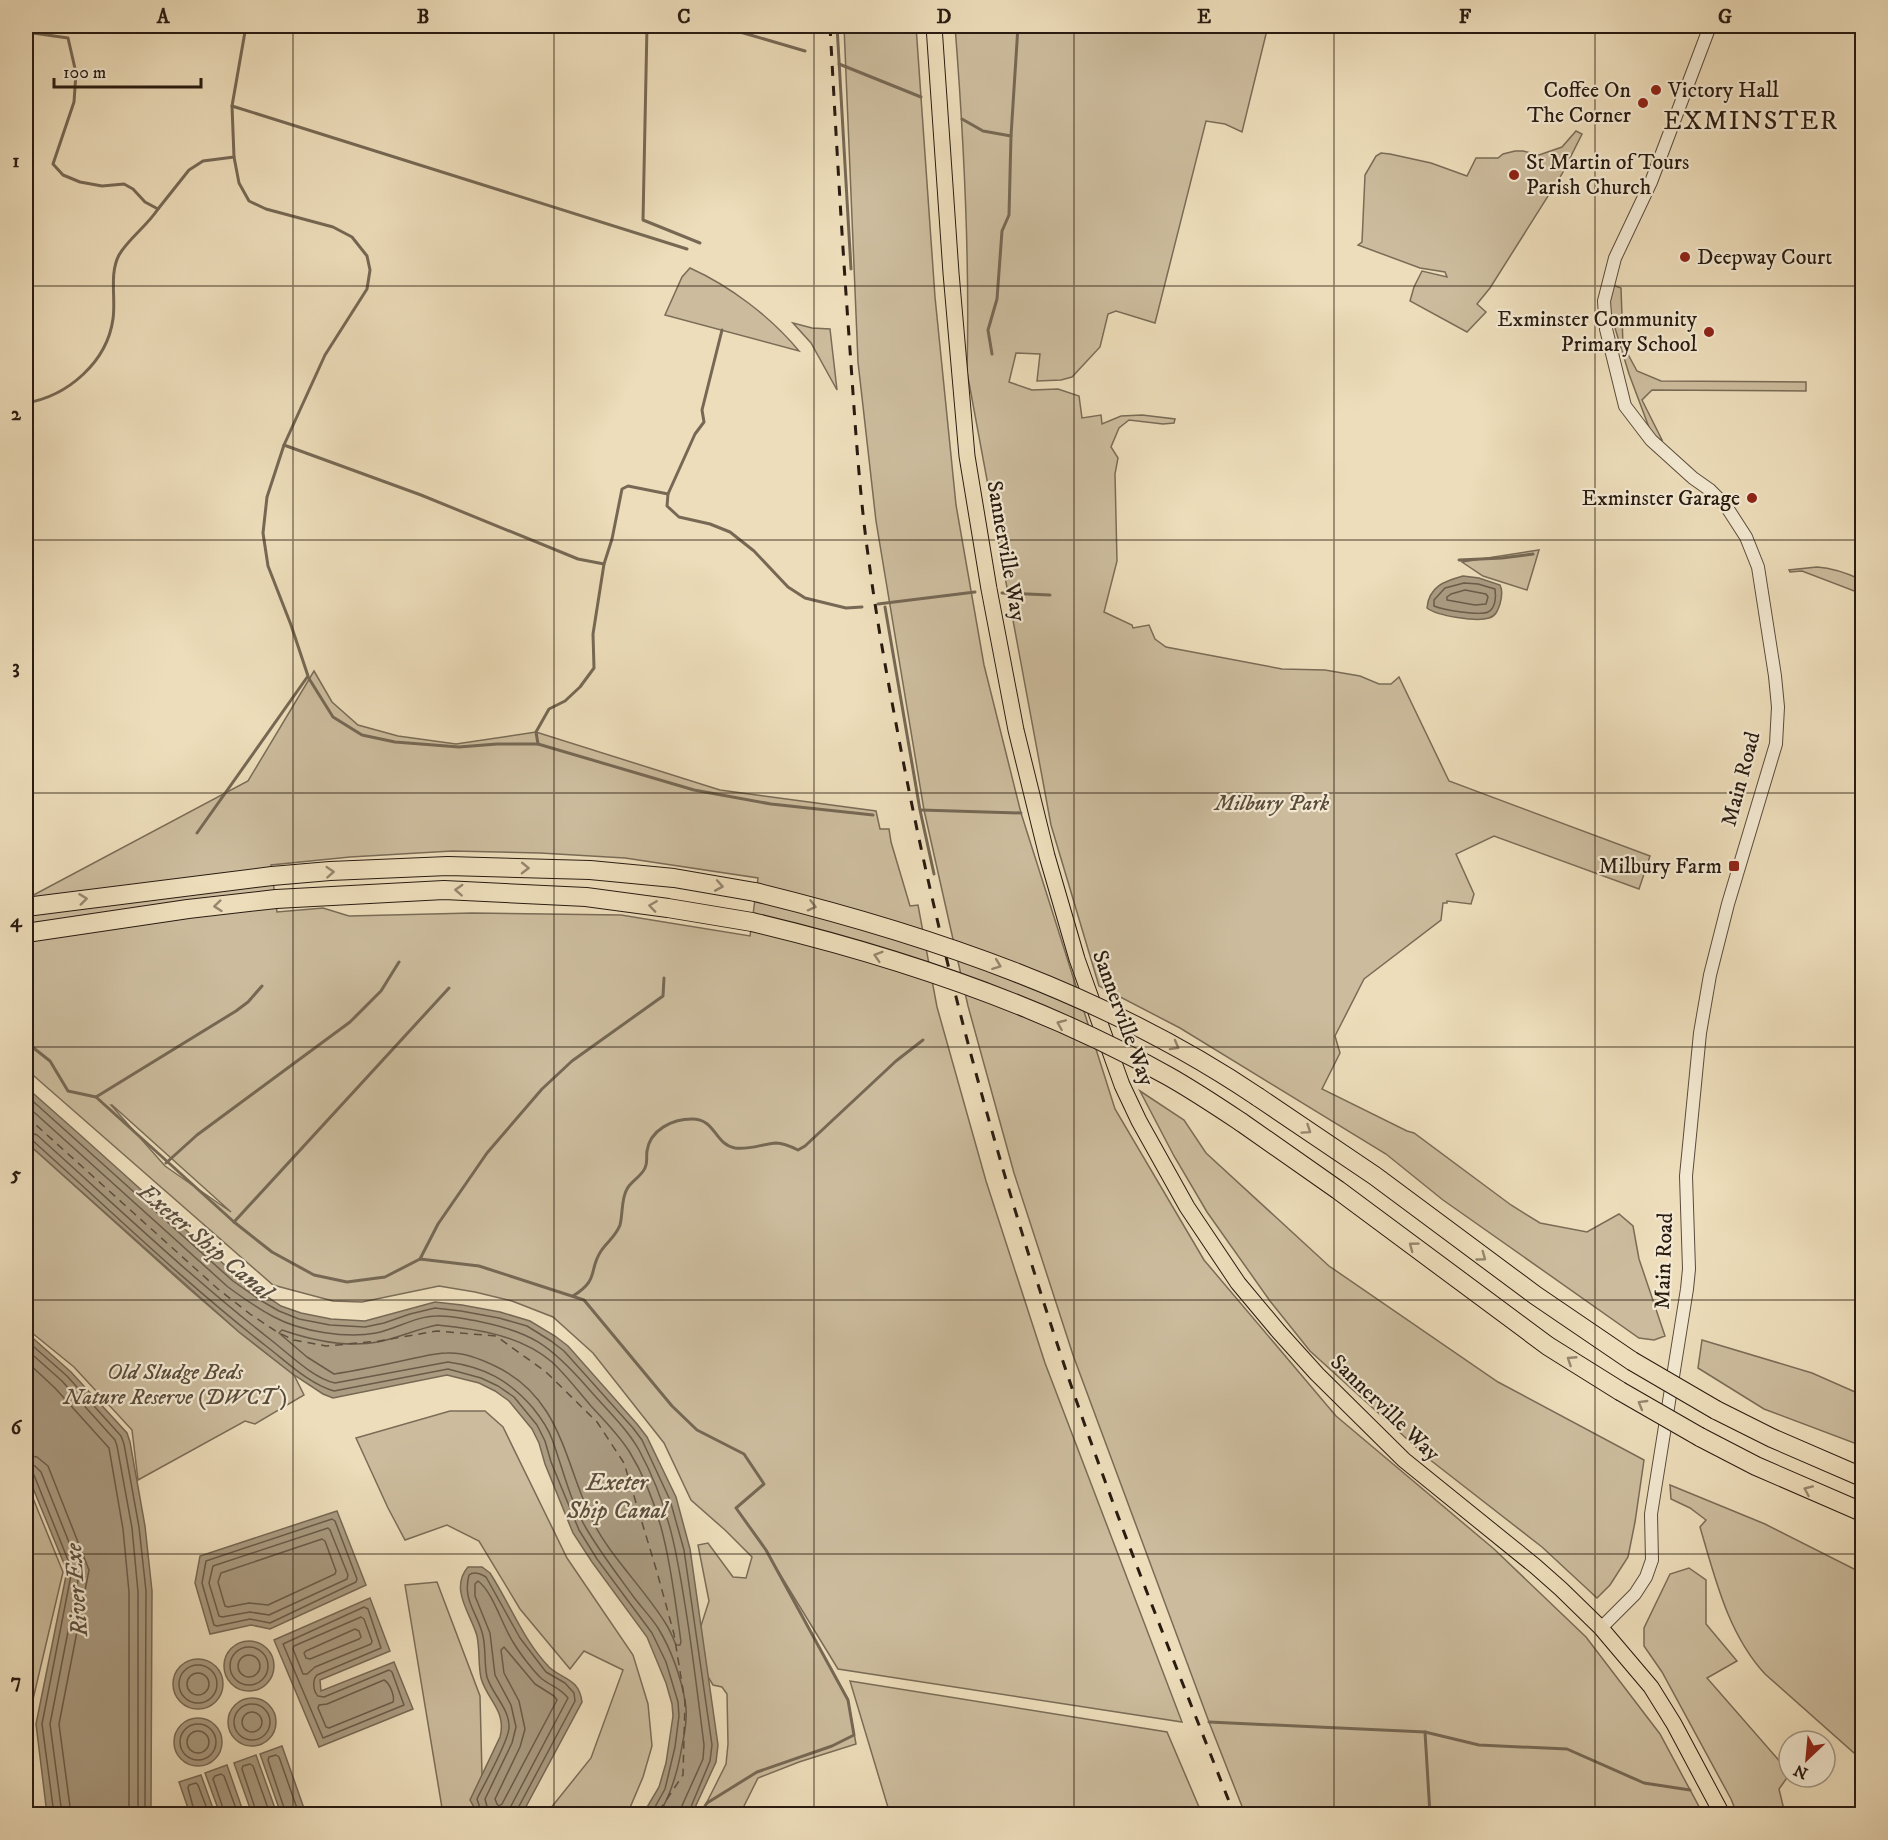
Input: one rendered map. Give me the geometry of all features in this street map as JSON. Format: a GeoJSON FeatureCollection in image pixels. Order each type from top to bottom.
{"type":"FeatureCollection","features":[{"type":"Feature","properties":{"kind":"highway"},"geometry":{"type":"LineString","coordinates":[[26,907],[272,876],[330,871],[448,866],[590,870],[674,878],[755,892],[907,934],[1028,977],[1107,1012],[1208,1065],[1368,1171],[1535,1295],[1632,1361],[1716,1410],[1772,1438],[1863,1478]]}},
{"type":"Feature","properties":{"kind":"highway"},"geometry":{"type":"LineString","coordinates":[[26,933],[188,909],[276,899],[444,890],[586,897],[668,908],[752,922],[841,944],[918,968],[1065,1025],[1177,1082],[1241,1122],[1338,1190],[1548,1346],[1620,1392],[1756,1467],[1863,1512]]}},
{"type":"Feature","properties":{"kind":"main road","name":"Sannerville Way"},"geometry":{"type":"LineString","coordinates":[[934,26],[950,261],[967,456],[988,589],[1016,729],[1047,856],[1077,959],[1122,1085],[1139,1121],[1187,1207],[1238,1283],[1317,1374],[1404,1460],[1561,1588],[1601,1628],[1651,1687],[1674,1724],[1722,1815]]}},
{"type":"Feature","properties":{"kind":"street","name":"Main Road"},"geometry":{"type":"LineString","coordinates":[[1601,1628],[1635,1594],[1646,1577],[1652,1560],[1651,1514],[1688,1279],[1686,1176],[1700,1033],[1710,975],[1728,904],[1776,744],[1778,707],[1775,676],[1758,567],[1741,527],[1726,506],[1651,440],[1625,406],[1606,329],[1604,301],[1615,258],[1651,182],[1710,26]]}},
{"type":"Feature","properties":{"kind":"green space"},"geometry":{"type":"Polygon","coordinates":[[[844,26],[916,26],[935,297],[956,505],[984,665],[1021,813],[1115,1109],[1204,1260],[1336,1416],[1494,1549],[1586,1637],[1660,1734],[1703,1814],[1245,1814],[1073,1355],[1014,1173],[968,1006],[924,810],[876,521],[858,362],[844,26]]]}},
{"type":"Feature","properties":{"kind":"green space","name":"Milbury Park"},"geometry":{"type":"Polygon","coordinates":[[[955,26],[1268,26],[1242,132],[1225,124],[1206,121],[1155,323],[1116,311],[1108,314],[1100,347],[1072,377],[1037,381],[1040,354],[1016,353],[1009,382],[1032,390],[1058,389],[1079,396],[1082,418],[1101,415],[1102,424],[1121,416],[1142,415],[1175,419],[1174,423],[1163,424],[1129,420],[1119,428],[1111,447],[1118,458],[1115,474],[1117,561],[1104,612],[1132,625],[1133,628],[1149,625],[1155,639],[1166,647],[1282,669],[1325,670],[1360,676],[1379,684],[1391,684],[1399,677],[1449,781],[1650,856],[1639,889],[1494,836],[1456,854],[1474,894],[1471,904],[1447,901],[1443,903],[1441,920],[1364,979],[1335,1036],[1340,1053],[1322,1089],[1414,1133],[1511,1205],[1540,1223],[1587,1232],[1619,1214],[1633,1226],[1639,1259],[1665,1336],[1654,1340],[1639,1338],[1443,1200],[1386,1154],[1180,1028],[1099,986],[1051,825],[967,372],[966,199],[955,26]]]}},
{"type":"Feature","properties":{"kind":"green space"},"geometry":{"type":"Polygon","coordinates":[[[1576,131],[1582,134],[1562,174],[1490,288],[1477,304],[1486,312],[1467,332],[1410,301],[1422,271],[1447,277],[1445,272],[1420,268],[1358,245],[1362,242],[1365,175],[1376,156],[1381,153],[1431,163],[1467,176],[1476,158],[1498,158],[1515,151],[1539,155],[1562,147],[1576,131]]]}},
{"type":"Feature","properties":{"kind":"green space"},"geometry":{"type":"Polygon","coordinates":[[[690,268],[735,293],[776,326],[799,351],[665,315],[682,277],[690,268]]]}},
{"type":"Feature","properties":{"kind":"green space"},"geometry":{"type":"Polygon","coordinates":[[[1613,285],[1621,288],[1623,345],[1637,371],[1661,381],[1806,382],[1806,391],[1652,390],[1642,400],[1662,440],[1653,438],[1629,374],[1608,305],[1613,285]]]}},
{"type":"Feature","properties":{"kind":"green space"},"geometry":{"type":"Polygon","coordinates":[[[793,323],[812,328],[830,329],[837,390],[811,343],[793,323]]]}},
{"type":"Feature","properties":{"kind":"green space"},"geometry":{"type":"Polygon","coordinates":[[[1539,550],[1527,590],[1483,576],[1462,562],[1539,550]]]}},
{"type":"Feature","properties":{"kind":"green space"},"geometry":{"type":"Polygon","coordinates":[[[1817,567],[1840,571],[1862,580],[1862,594],[1802,571],[1790,572],[1789,570],[1817,567]]]}},
{"type":"Feature","properties":{"kind":"green space"},"geometry":{"type":"Polygon","coordinates":[[[314,671],[332,702],[358,725],[398,736],[456,744],[536,732],[720,790],[876,811],[880,829],[889,829],[910,906],[918,905],[937,1007],[986,1181],[1045,1363],[1182,1722],[838,1669],[778,1571],[848,1700],[856,1744],[758,1778],[740,1814],[701,1814],[726,1764],[728,1744],[727,1694],[722,1687],[713,1685],[701,1665],[698,1635],[709,1601],[698,1545],[708,1543],[733,1577],[746,1578],[752,1557],[691,1500],[664,1443],[593,1353],[553,1317],[512,1301],[475,1292],[439,1286],[362,1302],[333,1301],[273,1285],[26,1069],[26,899],[248,781],[314,671]],[[452,851],[350,857],[271,865],[277,912],[323,908],[349,916],[472,913],[621,915],[750,936],[758,878],[625,858],[452,851]],[[112,1105],[165,1166],[231,1212],[112,1105]]]}},
{"type":"Feature","properties":{"kind":"green space"},"geometry":{"type":"Polygon","coordinates":[[[1140,1091],[1184,1120],[1206,1153],[1329,1266],[1498,1382],[1644,1460],[1628,1557],[1610,1585],[1597,1598],[1542,1547],[1429,1459],[1310,1351],[1270,1301],[1207,1212],[1140,1091]]]}},
{"type":"Feature","properties":{"kind":"green space","name":"Old Sludge Beds Nature Reserve (DWCT)"},"geometry":{"type":"Polygon","coordinates":[[[26,1142],[188,1288],[294,1375],[304,1395],[255,1424],[245,1421],[138,1480],[132,1430],[74,1367],[26,1328],[26,1142]]]}},
{"type":"Feature","properties":{"kind":"green space"},"geometry":{"type":"Polygon","coordinates":[[[1702,1340],[1812,1373],[1862,1395],[1862,1446],[1764,1409],[1698,1368],[1702,1340]]]}},
{"type":"Feature","properties":{"kind":"green space"},"geometry":{"type":"Polygon","coordinates":[[[450,1411],[485,1411],[503,1427],[567,1558],[633,1655],[648,1704],[652,1746],[643,1777],[629,1810],[609,1814],[546,1814],[591,1758],[623,1670],[584,1651],[570,1669],[520,1609],[479,1541],[447,1525],[405,1540],[356,1438],[450,1411]]]}},
{"type":"Feature","properties":{"kind":"green space"},"geometry":{"type":"Polygon","coordinates":[[[26,1481],[63,1572],[30,1712],[30,1767],[26,1767],[26,1481]]]}},
{"type":"Feature","properties":{"kind":"green space"},"geometry":{"type":"Polygon","coordinates":[[[1670,1485],[1765,1524],[1862,1573],[1862,1760],[1837,1738],[1837,1729],[1827,1729],[1765,1674],[1752,1658],[1732,1623],[1717,1585],[1700,1527],[1706,1520],[1690,1508],[1671,1499],[1670,1485]]]}},
{"type":"Feature","properties":{"kind":"green space"},"geometry":{"type":"Polygon","coordinates":[[[1689,1568],[1706,1580],[1706,1624],[1737,1661],[1707,1678],[1777,1758],[1777,1789],[1779,1789],[1785,1814],[1737,1814],[1662,1672],[1644,1646],[1644,1628],[1670,1574],[1689,1568]]]}},
{"type":"Feature","properties":{"kind":"green space"},"geometry":{"type":"Polygon","coordinates":[[[437,1582],[480,1696],[483,1814],[443,1814],[405,1585],[437,1582]]]}},
{"type":"Feature","properties":{"kind":"green space"},"geometry":{"type":"Polygon","coordinates":[[[850,1681],[1167,1732],[1202,1814],[890,1814],[850,1681]]]}},
{"type":"Feature","properties":{"kind":"water"},"geometry":{"type":"Polygon","coordinates":[[[1463,576],[1479,578],[1500,585],[1501,599],[1493,616],[1483,619],[1467,619],[1439,614],[1427,608],[1431,594],[1439,586],[1463,576]]]}},
{"type":"Feature","properties":{"kind":"water","name":"Exeter Ship Canal"},"geometry":{"type":"Polygon","coordinates":[[[26,1087],[237,1276],[281,1306],[331,1319],[365,1321],[435,1302],[462,1305],[500,1312],[530,1321],[568,1346],[647,1437],[676,1497],[690,1549],[718,1745],[716,1762],[692,1814],[643,1814],[659,1787],[666,1763],[673,1716],[666,1683],[647,1637],[573,1533],[545,1464],[539,1443],[532,1429],[509,1401],[479,1383],[447,1375],[333,1398],[323,1394],[294,1375],[239,1332],[26,1142],[26,1087]]]}},
{"type":"Feature","properties":{"kind":"water","name":"River Exe"},"geometry":{"type":"Polygon","coordinates":[[[26,1332],[71,1372],[127,1433],[130,1442],[145,1526],[152,1591],[151,1806],[154,1814],[49,1814],[46,1806],[36,1724],[67,1571],[26,1471],[26,1332]]]}},
{"type":"Feature","properties":{"kind":"water"},"geometry":{"type":"Polygon","coordinates":[[[337,1511],[366,1585],[270,1629],[251,1625],[210,1634],[195,1583],[200,1556],[337,1511]]]}},
{"type":"Feature","properties":{"kind":"water"},"geometry":{"type":"Polygon","coordinates":[[[468,1567],[482,1567],[490,1573],[524,1634],[549,1667],[578,1688],[582,1702],[522,1814],[478,1814],[470,1800],[500,1737],[501,1720],[481,1678],[477,1636],[461,1593],[463,1575],[468,1567]]]}},
{"type":"Feature","properties":{"kind":"water"},"geometry":{"type":"Polygon","coordinates":[[[370,1598],[390,1651],[320,1680],[321,1691],[394,1662],[413,1709],[319,1747],[274,1640],[370,1598]]]}},
{"type":"Feature","properties":{"kind":"water"},"geometry":{"type":"Polygon","coordinates":[[[249,1641],[267,1648],[274,1666],[267,1684],[249,1691],[231,1684],[224,1666],[231,1648],[249,1641]]]}},
{"type":"Feature","properties":{"kind":"water"},"geometry":{"type":"Polygon","coordinates":[[[198,1659],[207,1661],[218,1670],[223,1684],[221,1693],[212,1704],[198,1709],[189,1707],[178,1698],[173,1684],[175,1675],[184,1664],[198,1659]]]}},
{"type":"Feature","properties":{"kind":"water"},"geometry":{"type":"Polygon","coordinates":[[[252,1698],[269,1705],[276,1722],[269,1739],[252,1746],[235,1739],[228,1722],[235,1705],[252,1698]]]}},
{"type":"Feature","properties":{"kind":"water"},"geometry":{"type":"Polygon","coordinates":[[[193,1718],[203,1718],[215,1725],[222,1737],[222,1747],[215,1759],[203,1766],[193,1766],[178,1755],[174,1747],[174,1737],[185,1722],[193,1718]]]}},
{"type":"Feature","properties":{"kind":"water"},"geometry":{"type":"Polygon","coordinates":[[[282,1746],[306,1814],[281,1814],[260,1754],[282,1746]]]}},
{"type":"Feature","properties":{"kind":"water"},"geometry":{"type":"Polygon","coordinates":[[[256,1755],[277,1814],[252,1814],[234,1763],[256,1755]]]}},
{"type":"Feature","properties":{"kind":"water"},"geometry":{"type":"Polygon","coordinates":[[[227,1765],[244,1814],[220,1814],[205,1773],[227,1765]]]}},
{"type":"Feature","properties":{"kind":"water"},"geometry":{"type":"Polygon","coordinates":[[[201,1775],[215,1814],[190,1814],[179,1782],[201,1775]]]}},
{"type":"Feature","properties":{"kind":"waterway"},"geometry":{"type":"LineString","coordinates":[[232,106],[246,26]]}},
{"type":"Feature","properties":{"kind":"waterway"},"geometry":{"type":"LineString","coordinates":[[647,26],[643,220],[700,243]]}},
{"type":"Feature","properties":{"kind":"waterway"},"geometry":{"type":"LineString","coordinates":[[703,26],[740,32],[805,51]]}},
{"type":"Feature","properties":{"kind":"waterway"},"geometry":{"type":"LineString","coordinates":[[837,26],[851,269]]}},
{"type":"Feature","properties":{"kind":"waterway"},"geometry":{"type":"LineString","coordinates":[[992,354],[988,330],[997,299],[1002,231],[1009,215],[1018,26]]}},
{"type":"Feature","properties":{"kind":"waterway"},"geometry":{"type":"LineString","coordinates":[[26,32],[68,38],[76,73],[74,102],[53,164],[63,175],[80,182],[102,186],[124,184],[133,189],[145,202],[158,209],[189,170],[203,161],[234,157],[232,106],[687,249]]}},
{"type":"Feature","properties":{"kind":"waterway"},"geometry":{"type":"LineString","coordinates":[[839,64],[921,97]]}},
{"type":"Feature","properties":{"kind":"waterway"},"geometry":{"type":"LineString","coordinates":[[962,119],[983,131],[1011,136]]}},
{"type":"Feature","properties":{"kind":"waterway"},"geometry":{"type":"LineString","coordinates":[[197,833],[308,676],[268,566],[263,533],[267,497],[284,445],[325,355],[367,289],[370,270],[367,256],[352,237],[333,227],[266,209],[249,201],[239,183],[234,157]]}},
{"type":"Feature","properties":{"kind":"waterway"},"geometry":{"type":"LineString","coordinates":[[26,403],[42,399],[70,385],[94,363],[103,349],[113,319],[113,278],[116,262],[127,243],[158,209]]}},
{"type":"Feature","properties":{"kind":"waterway"},"geometry":{"type":"LineString","coordinates":[[668,494],[695,434],[704,422],[702,410],[722,330]]}},
{"type":"Feature","properties":{"kind":"waterway"},"geometry":{"type":"LineString","coordinates":[[284,445],[421,495],[578,559],[604,564],[612,539],[622,489],[628,486],[668,494],[667,506],[679,517],[710,524],[730,532],[754,551],[788,587],[805,598],[846,608],[862,607]]}},
{"type":"Feature","properties":{"kind":"waterway"},"geometry":{"type":"LineString","coordinates":[[1459,560],[1533,554]]}},
{"type":"Feature","properties":{"kind":"waterway"},"geometry":{"type":"LineString","coordinates":[[538,744],[536,732],[549,709],[565,701],[580,687],[594,668],[593,634],[604,564]]}},
{"type":"Feature","properties":{"kind":"waterway"},"geometry":{"type":"LineString","coordinates":[[878,604],[975,592]]}},
{"type":"Feature","properties":{"kind":"waterway"},"geometry":{"type":"LineString","coordinates":[[1002,593],[1050,595]]}},
{"type":"Feature","properties":{"kind":"waterway"},"geometry":{"type":"LineString","coordinates":[[885,607],[920,810],[934,874]]}},
{"type":"Feature","properties":{"kind":"waterway"},"geometry":{"type":"LineString","coordinates":[[308,677],[333,717],[362,735],[395,742],[459,747],[538,744],[694,790],[771,804],[873,815]]}},
{"type":"Feature","properties":{"kind":"waterway"},"geometry":{"type":"LineString","coordinates":[[921,810],[1021,813]]}},
{"type":"Feature","properties":{"kind":"waterway"},"geometry":{"type":"LineString","coordinates":[[166,1163],[197,1135],[350,1022],[381,991],[399,962]]}},
{"type":"Feature","properties":{"kind":"waterway"},"geometry":{"type":"LineString","coordinates":[[420,1259],[438,1224],[487,1153],[542,1089],[572,1061],[663,996],[664,978]]}},
{"type":"Feature","properties":{"kind":"waterway"},"geometry":{"type":"LineString","coordinates":[[96,1097],[236,1011],[248,1002],[262,986]]}},
{"type":"Feature","properties":{"kind":"waterway"},"geometry":{"type":"LineString","coordinates":[[234,1222],[449,988]]}},
{"type":"Feature","properties":{"kind":"waterway"},"geometry":{"type":"LineString","coordinates":[[573,1296],[587,1285],[597,1258],[618,1229],[625,1193],[643,1171],[652,1137],[663,1127],[677,1121],[700,1120],[711,1127],[728,1146],[746,1148],[776,1143],[798,1150],[896,1061],[923,1040]]}},
{"type":"Feature","properties":{"kind":"waterway"},"geometry":{"type":"LineString","coordinates":[[26,1042],[50,1061],[68,1091],[96,1097],[234,1222],[272,1252],[314,1275],[347,1282],[385,1277],[420,1259],[479,1266],[584,1300],[672,1406],[697,1430],[744,1454],[764,1484],[736,1508],[766,1550],[848,1700],[854,1735],[832,1746],[757,1772],[707,1803],[700,1814]]}},
{"type":"Feature","properties":{"kind":"waterway"},"geometry":{"type":"LineString","coordinates":[[1209,1722],[1425,1732],[1479,1745],[1567,1749],[1644,1783],[1690,1790]]}},
{"type":"Feature","properties":{"kind":"waterway"},"geometry":{"type":"LineString","coordinates":[[1425,1732],[1430,1814]]}},
{"type":"Feature","properties":{"kind":"ferry route"},"geometry":{"type":"LineString","coordinates":[[26,1116],[218,1289],[277,1332],[294,1340],[326,1346],[379,1341],[437,1331],[496,1336],[546,1372],[597,1422],[624,1463],[674,1634],[685,1702],[683,1775],[657,1814]]}},
{"type":"Feature","properties":{"kind":"railway"},"geometry":{"type":"LineString","coordinates":[[830,26],[847,310],[866,536],[888,679],[926,873],[984,1102],[1052,1328],[1116,1511],[1234,1814]]}},
{"type":"Feature","properties":{"kind":"place","name":"Victory Hall"},"geometry":{"type":"Point","coordinates":[1656,90]}},
{"type":"Feature","properties":{"kind":"place","name":"Coffee On The Corner"},"geometry":{"type":"Point","coordinates":[1643,103]}},
{"type":"Feature","properties":{"kind":"place","name":"St Martin of Tours Parish Church"},"geometry":{"type":"Point","coordinates":[1514,175]}},
{"type":"Feature","properties":{"kind":"place","name":"Deepway Court"},"geometry":{"type":"Point","coordinates":[1685,257]}},
{"type":"Feature","properties":{"kind":"place","name":"Exminster Community Primary School"},"geometry":{"type":"Point","coordinates":[1709,332]}},
{"type":"Feature","properties":{"kind":"place","name":"Exminster Garage"},"geometry":{"type":"Point","coordinates":[1752,498]}},
{"type":"Feature","properties":{"kind":"place","name":"Milbury Farm"},"geometry":{"type":"Point","coordinates":[1734,866]}},
{"type":"Feature","properties":{"kind":"district","name":"EXMINSTER"},"geometry":{"type":"Point","coordinates":[1751,121]}}]}
